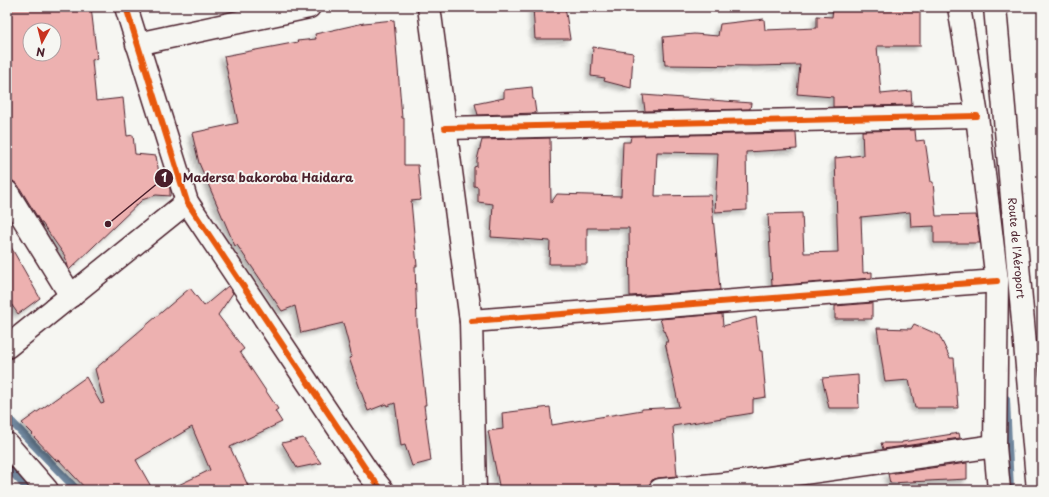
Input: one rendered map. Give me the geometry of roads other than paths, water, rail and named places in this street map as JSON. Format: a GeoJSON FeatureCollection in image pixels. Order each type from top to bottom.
{"type":"FeatureCollection","features":[{"type":"Feature","properties":{"kind":"main road"},"geometry":{"type":"LineString","coordinates":[[126,7],[187,202],[367,471],[382,490]]}},
{"type":"Feature","properties":{"kind":"main road"},"geometry":{"type":"LineString","coordinates":[[137,44],[309,7]]}},
{"type":"Feature","properties":{"kind":"main road"},"geometry":{"type":"LineString","coordinates":[[429,7],[471,321],[475,490]]}},
{"type":"Feature","properties":{"kind":"main road"},"geometry":{"type":"LineString","coordinates":[[958,7],[977,116],[997,281],[995,446],[999,490]]}},
{"type":"Feature","properties":{"kind":"main road","name":"Route de l'Aéroport"},"geometry":{"type":"LineString","coordinates":[[995,7],[1038,490]]}},
{"type":"Feature","properties":{"kind":"main road"},"geometry":{"type":"LineString","coordinates":[[445,128],[977,116]]}},
{"type":"Feature","properties":{"kind":"main road"},"geometry":{"type":"LineString","coordinates":[[7,192],[71,296]]}},
{"type":"Feature","properties":{"kind":"main road"},"geometry":{"type":"LineString","coordinates":[[7,347],[187,202]]}},
{"type":"Feature","properties":{"kind":"main road"},"geometry":{"type":"LineString","coordinates":[[471,321],[997,281]]}},
{"type":"Feature","properties":{"kind":"main road"},"geometry":{"type":"LineString","coordinates":[[7,444],[47,490]]}},
{"type":"Feature","properties":{"kind":"main road"},"geometry":{"type":"LineString","coordinates":[[660,490],[734,484],[995,446]]}},
{"type":"Feature","properties":{"kind":"waterway"},"geometry":{"type":"LineString","coordinates":[[1006,399],[1010,490]]}},
{"type":"Feature","properties":{"kind":"waterway"},"geometry":{"type":"LineString","coordinates":[[7,417],[77,490]]}},
{"type":"Feature","properties":{"kind":"waterway"},"geometry":{"type":"LineString","coordinates":[[7,467],[29,490]]}},
{"type":"Feature","properties":{"kind":"place","name":"Madersa bakoroba Haidara"},"geometry":{"type":"Point","coordinates":[108,224]}}]}
